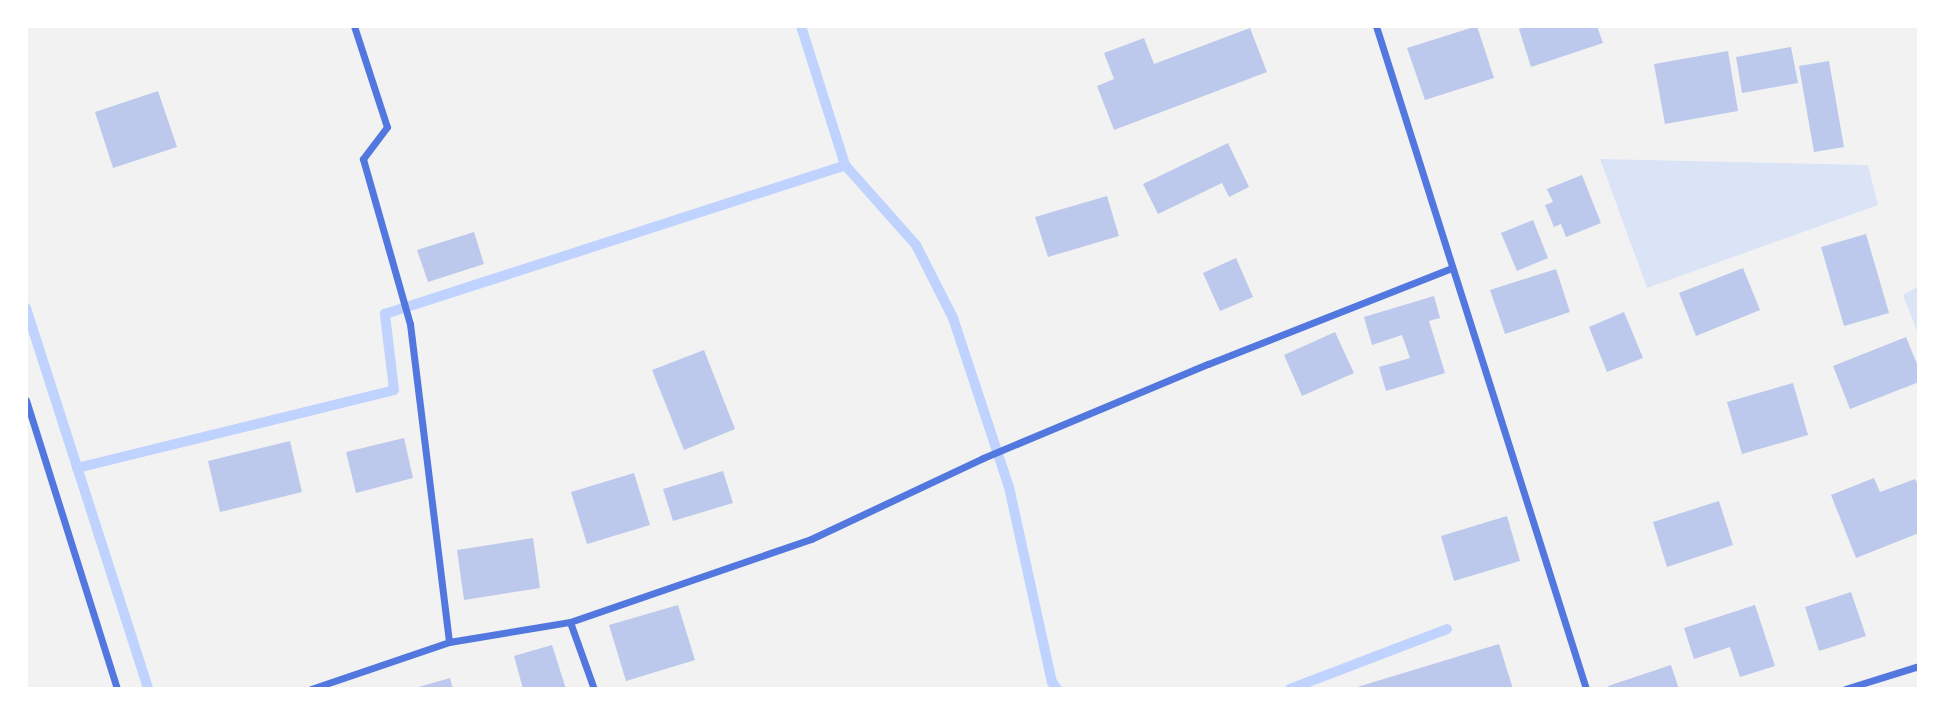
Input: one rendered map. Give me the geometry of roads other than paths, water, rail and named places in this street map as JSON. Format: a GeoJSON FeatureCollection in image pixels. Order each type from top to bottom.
{"type":"FeatureCollection","features":[{"type":"Feature","properties":{"kind":"street"},"geometry":{"type":"LineString","coordinates":[[354,26],[387,127],[363,159],[410,324],[449,642]]}},
{"type":"Feature","properties":{"kind":"street"},"geometry":{"type":"LineString","coordinates":[[1376,26],[1444,233],[1452,268],[1586,689]]}},
{"type":"Feature","properties":{"kind":"street"},"geometry":{"type":"LineString","coordinates":[[311,689],[449,642],[570,622],[811,539],[983,458],[1208,364],[1452,268]]}},
{"type":"Feature","properties":{"kind":"street"},"geometry":{"type":"LineString","coordinates":[[26,400],[117,689]]}},
{"type":"Feature","properties":{"kind":"street"},"geometry":{"type":"LineString","coordinates":[[570,622],[594,689]]}},
{"type":"Feature","properties":{"kind":"street"},"geometry":{"type":"LineString","coordinates":[[1845,689],[1919,666]]}},
{"type":"Feature","properties":{"kind":"waterway"},"geometry":{"type":"LineString","coordinates":[[801,26],[845,165],[916,245],[953,318],[1009,487],[1052,682],[1057,689]]}},
{"type":"Feature","properties":{"kind":"waterway"},"geometry":{"type":"LineString","coordinates":[[77,468],[394,390],[385,314],[845,165]]}},
{"type":"Feature","properties":{"kind":"waterway"},"geometry":{"type":"LineString","coordinates":[[26,308],[148,689]]}},
{"type":"Feature","properties":{"kind":"waterway"},"geometry":{"type":"LineString","coordinates":[[1290,689],[1447,629]]}}]}
